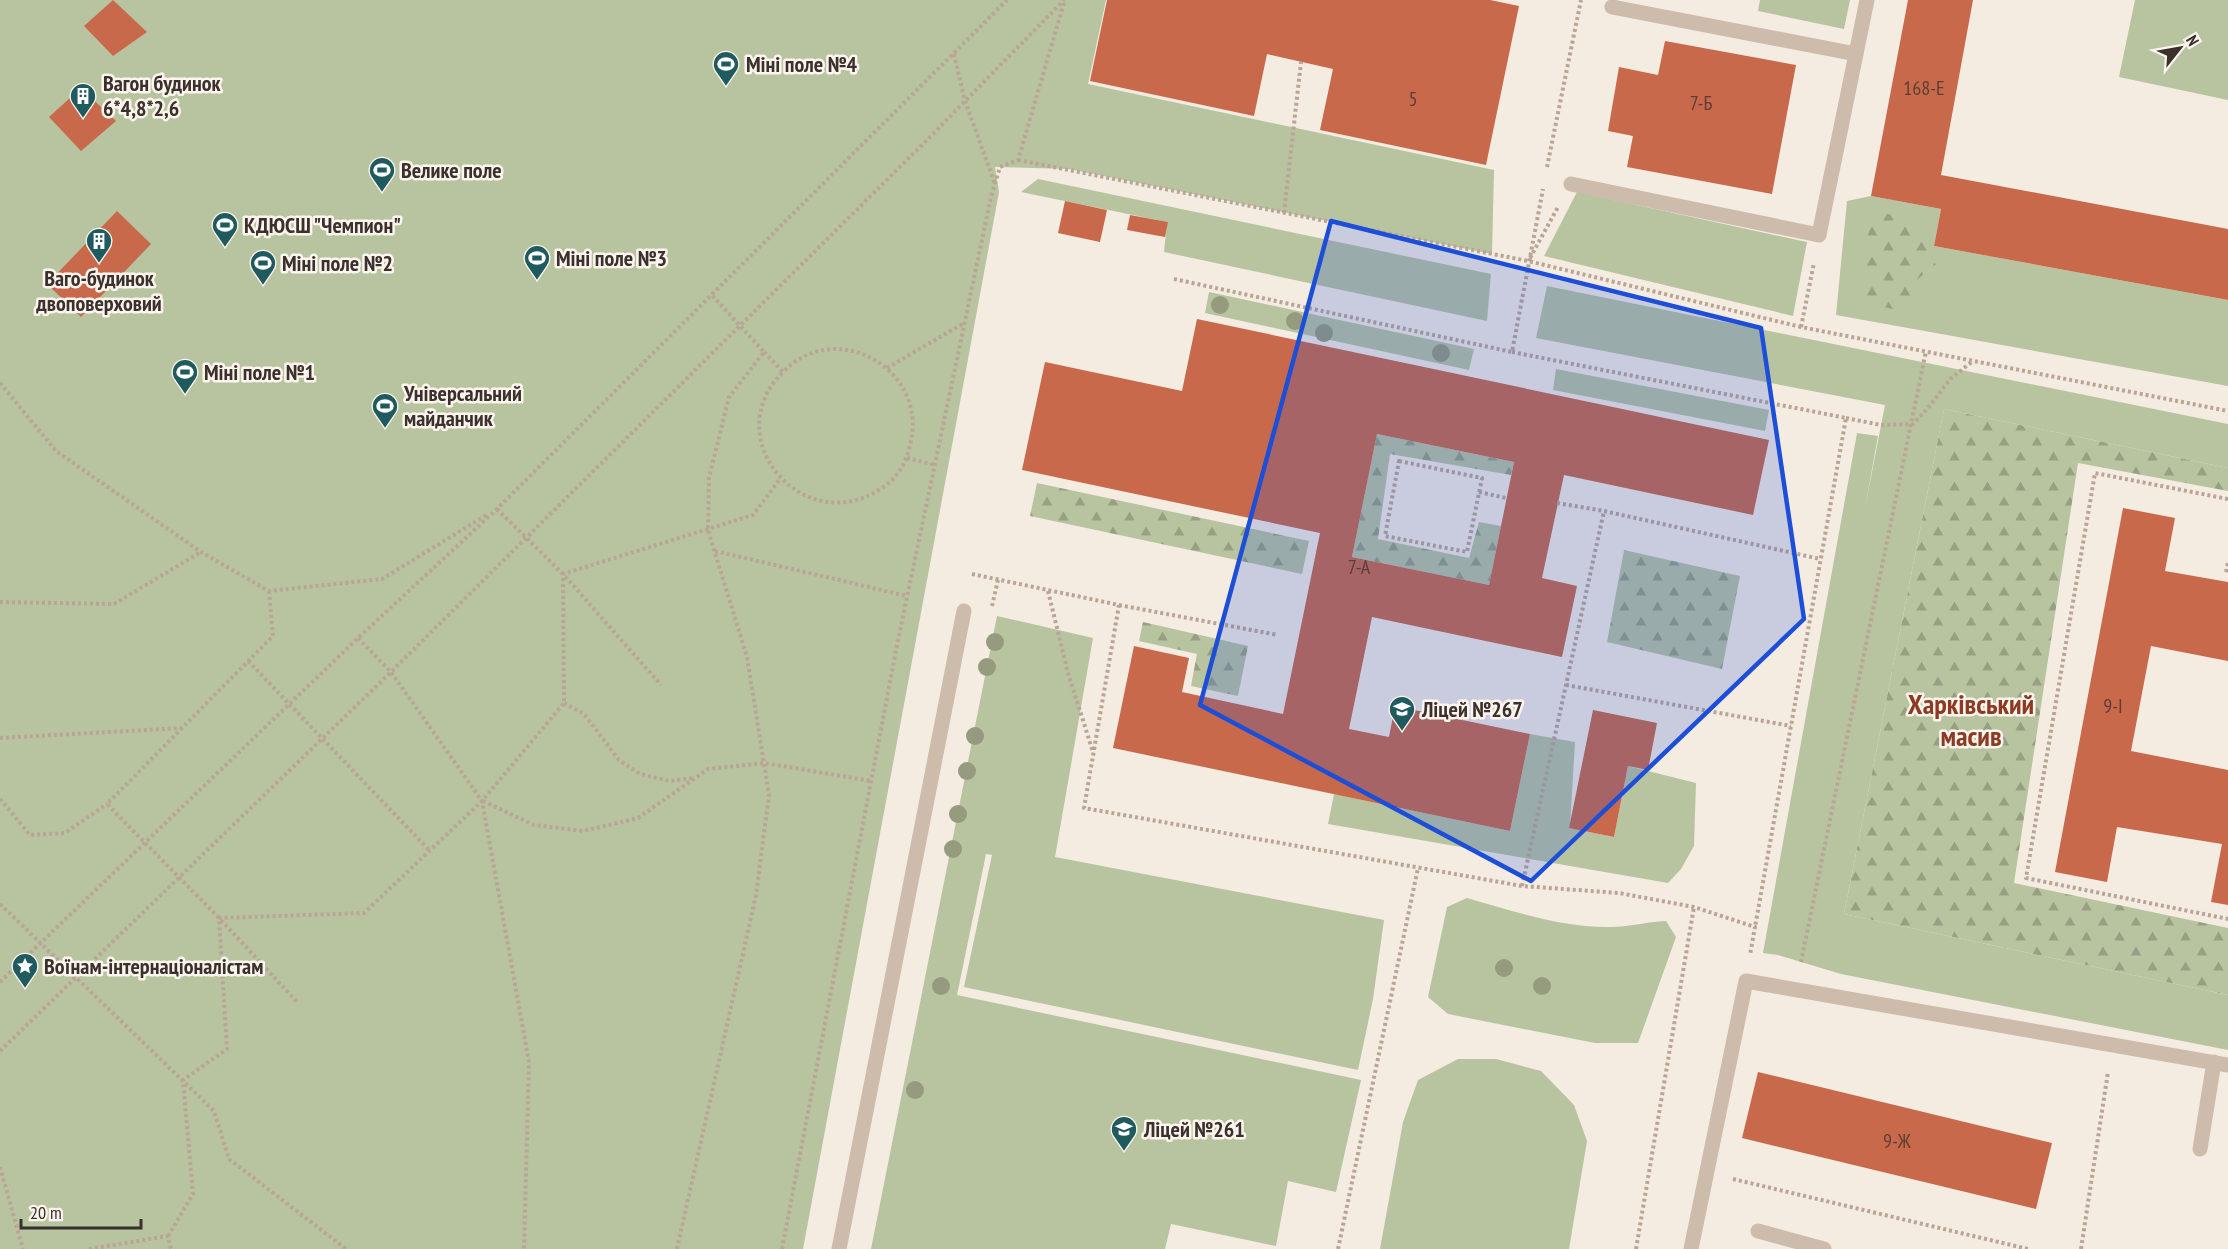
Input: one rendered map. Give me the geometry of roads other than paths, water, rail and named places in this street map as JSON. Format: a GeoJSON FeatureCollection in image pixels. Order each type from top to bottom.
{"type":"FeatureCollection","features":[{"type":"Feature","properties":{"kind":"lane"},"geometry":{"type":"LineString","coordinates":[[1571,184],[1819,236],[1867,0]]}},
{"type":"Feature","properties":{"kind":"lane"},"geometry":{"type":"LineString","coordinates":[[1612,7],[1856,54]]}},
{"type":"Feature","properties":{"kind":"lane"},"geometry":{"type":"LineString","coordinates":[[839,1249],[964,611]]}},
{"type":"Feature","properties":{"kind":"lane"},"geometry":{"type":"LineString","coordinates":[[1691,1249],[1746,981],[2221,1064],[2200,1149]]}},
{"type":"Feature","properties":{"kind":"lane"},"geometry":{"type":"LineString","coordinates":[[1758,1231],[1824,1249]]}},
{"type":"Feature","properties":{"kind":"place","name":"Міні поле №4"},"geometry":{"type":"Point","coordinates":[726,87]}},
{"type":"Feature","properties":{"kind":"place","name":"Вагон будинок 6*4,8*2,6"},"geometry":{"type":"Point","coordinates":[83,119]}},
{"type":"Feature","properties":{"kind":"place","name":"Велике поле"},"geometry":{"type":"Point","coordinates":[382,193]}},
{"type":"Feature","properties":{"kind":"place","name":"КДЮСШ \"Чемпион\""},"geometry":{"type":"Point","coordinates":[225,248]}},
{"type":"Feature","properties":{"kind":"place","name":"Ваго-будинок двоповерховий"},"geometry":{"type":"Point","coordinates":[99,264]}},
{"type":"Feature","properties":{"kind":"place","name":"Міні поле №3"},"geometry":{"type":"Point","coordinates":[537,281]}},
{"type":"Feature","properties":{"kind":"place","name":"Міні поле №2"},"geometry":{"type":"Point","coordinates":[263,286]}},
{"type":"Feature","properties":{"kind":"place","name":"Міні поле №1"},"geometry":{"type":"Point","coordinates":[185,395]}},
{"type":"Feature","properties":{"kind":"place","name":"Універсальний майданчик"},"geometry":{"type":"Point","coordinates":[385,429]}},
{"type":"Feature","properties":{"kind":"place","name":"Ліцей №267"},"geometry":{"type":"Point","coordinates":[1402,732]}},
{"type":"Feature","properties":{"kind":"place","name":"Воїнам-інтернаціоналістам"},"geometry":{"type":"Point","coordinates":[25,989]}},
{"type":"Feature","properties":{"kind":"place","name":"Ліцей №261"},"geometry":{"type":"Point","coordinates":[1124,1152]}},
{"type":"Feature","properties":{"kind":"district","name":"Харківський масив"},"geometry":{"type":"Point","coordinates":[1971,719]}}]}
